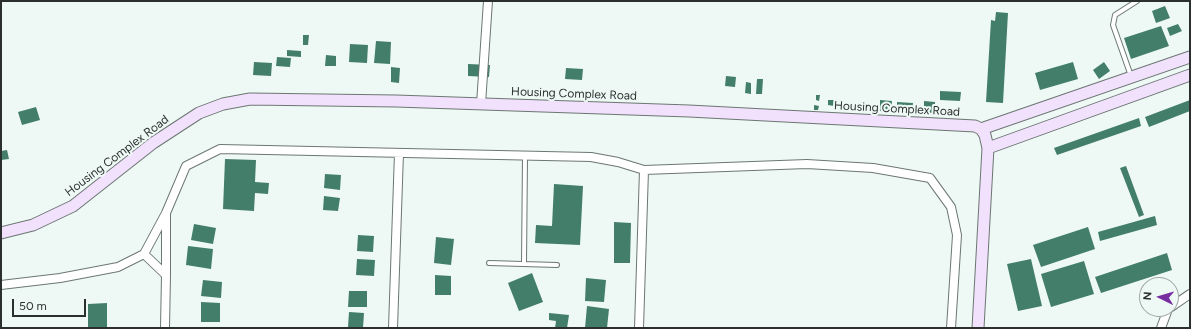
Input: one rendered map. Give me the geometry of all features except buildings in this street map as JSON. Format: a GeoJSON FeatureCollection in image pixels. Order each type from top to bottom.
{"type":"FeatureCollection","features":[{"type":"Feature","properties":{"kind":"street"},"geometry":{"type":"LineString","coordinates":[[481,104],[488,1]]}},
{"type":"Feature","properties":{"kind":"street"},"geometry":{"type":"LineString","coordinates":[[978,328],[988,148],[985,135],[981,129],[1190,58]]}},
{"type":"Feature","properties":{"kind":"street"},"geometry":{"type":"LineString","coordinates":[[988,148],[1190,75]]}},
{"type":"Feature","properties":{"kind":"street","name":"Housing Complex Road"},"geometry":{"type":"LineString","coordinates":[[1,233],[33,225],[73,206],[153,143],[199,113],[223,104],[250,99],[481,104],[689,111],[974,126],[981,129]]}},
{"type":"Feature","properties":{"kind":"street"},"geometry":{"type":"LineString","coordinates":[[1,285],[60,278],[118,268],[144,254],[166,213],[186,166],[220,149],[590,157],[618,162],[644,170],[807,164],[873,168],[930,178],[951,206],[957,235],[951,328]]}},
{"type":"Feature","properties":{"kind":"street"},"geometry":{"type":"LineString","coordinates":[[393,328],[399,153]]}},
{"type":"Feature","properties":{"kind":"street"},"geometry":{"type":"LineString","coordinates":[[639,328],[644,170]]}},
{"type":"Feature","properties":{"kind":"street"},"geometry":{"type":"LineString","coordinates":[[165,328],[166,213]]}},
{"type":"Feature","properties":{"kind":"street"},"geometry":{"type":"LineString","coordinates":[[144,254],[166,275]]}},
{"type":"Feature","properties":{"kind":"street"},"geometry":{"type":"LineString","coordinates":[[1179,302],[1190,294]]}},
{"type":"Feature","properties":{"kind":"street"},"geometry":{"type":"LineString","coordinates":[[1161,328],[1165,317]]}},
{"type":"Feature","properties":{"kind":"lane"},"geometry":{"type":"LineString","coordinates":[[1131,77],[1113,25],[1115,15],[1137,1]]}},
{"type":"Feature","properties":{"kind":"lane"},"geometry":{"type":"LineString","coordinates":[[524,264],[525,156]]}},
{"type":"Feature","properties":{"kind":"lane"},"geometry":{"type":"LineString","coordinates":[[489,263],[557,265]]}}]}
